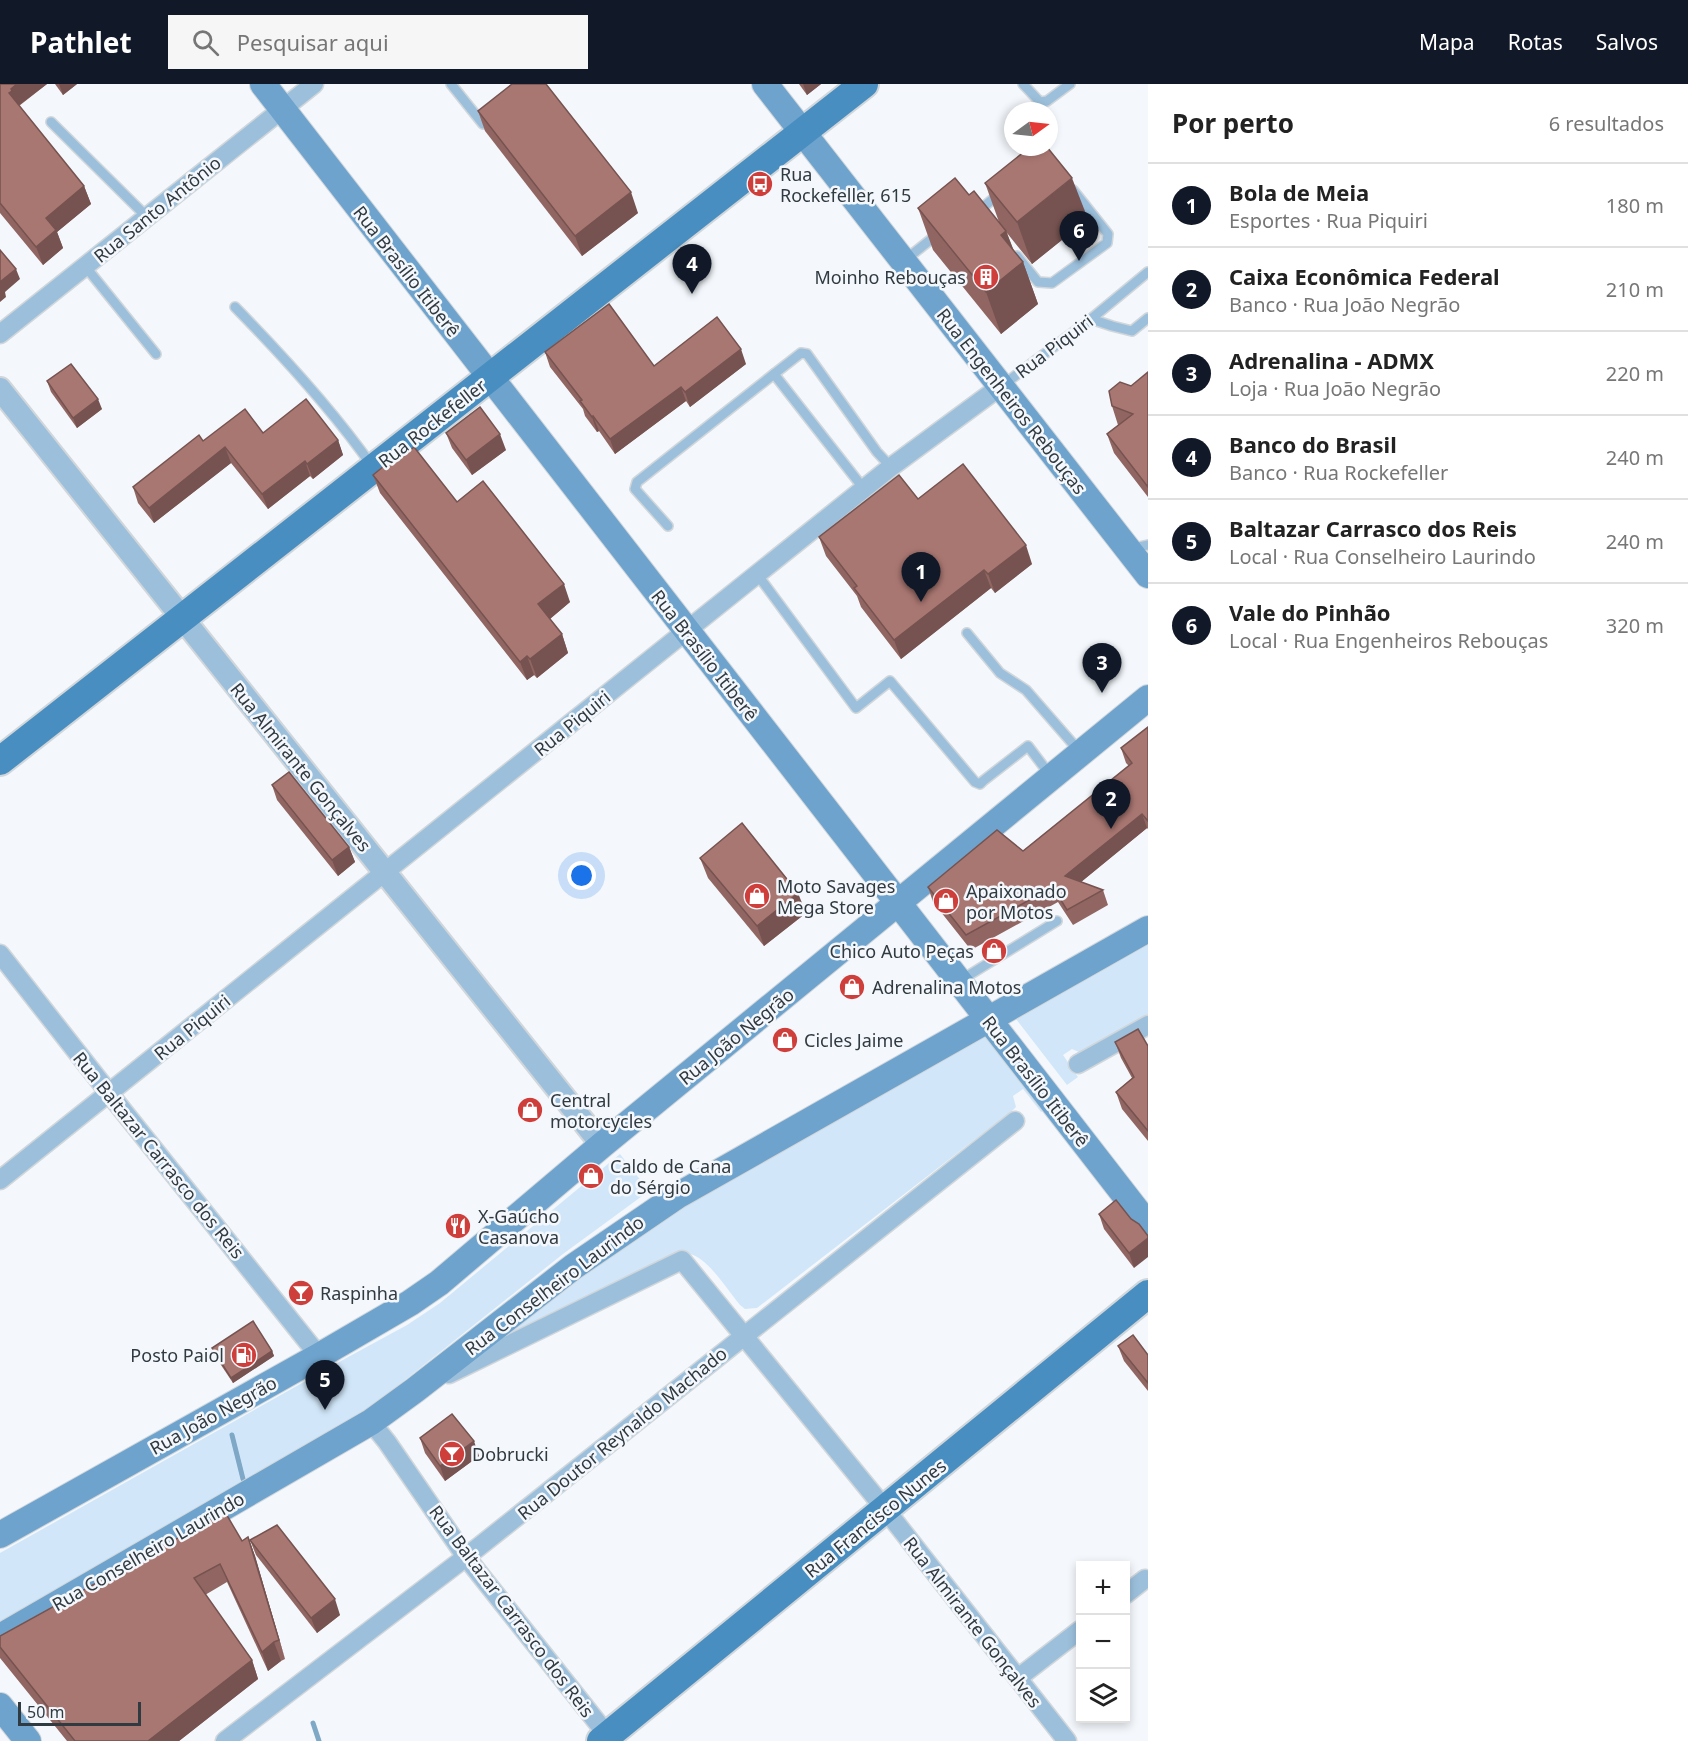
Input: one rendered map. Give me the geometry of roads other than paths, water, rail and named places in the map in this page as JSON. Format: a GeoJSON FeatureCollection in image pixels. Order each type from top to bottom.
{"type":"FeatureCollection","features":[{"type":"Feature","properties":{"kind":"main road","name":"Rua Brasílio Itiberê"},"geometry":{"type":"LineString","coordinates":[[263,84],[1148,1226]]}},
{"type":"Feature","properties":{"kind":"main road","name":"Rua Engenheiros Rebouças"},"geometry":{"type":"LineString","coordinates":[[765,84],[1001,386],[1138,547],[1148,575]]}},
{"type":"Feature","properties":{"kind":"main road","name":"Rua Rockefeller"},"geometry":{"type":"LineString","coordinates":[[0,761],[864,84]]}},
{"type":"Feature","properties":{"kind":"main road","name":"Rua João Negrão"},"geometry":{"type":"LineString","coordinates":[[0,1535],[319,1356],[410,1303],[439,1283],[602,1145],[1146,702]]}},
{"type":"Feature","properties":{"kind":"main road","name":"Rua Conselheiro Laurindo"},"geometry":{"type":"LineString","coordinates":[[0,1637],[371,1422],[573,1267],[677,1196],[1148,929]]}},
{"type":"Feature","properties":{"kind":"main road","name":"Rua Francisco Nunes"},"geometry":{"type":"LineString","coordinates":[[607,1739],[1148,1294]]}},
{"type":"Feature","properties":{"kind":"main road"},"geometry":{"type":"LineString","coordinates":[[0,1706],[28,1741]]}},
{"type":"Feature","properties":{"kind":"street","name":"Rua Santo Antônio"},"geometry":{"type":"LineString","coordinates":[[0,334],[314,84]]}},
{"type":"Feature","properties":{"kind":"street","name":"Rua Piquiri"},"geometry":{"type":"LineString","coordinates":[[0,1180],[891,467],[1001,386]]}},
{"type":"Feature","properties":{"kind":"street","name":"Rua Almirante Gonçalves"},"geometry":{"type":"LineString","coordinates":[[0,389],[602,1145]]}},
{"type":"Feature","properties":{"kind":"street","name":"Rua Baltazar Carrasco dos Reis"},"geometry":{"type":"LineString","coordinates":[[0,954],[319,1356]]}},
{"type":"Feature","properties":{"kind":"street"},"geometry":{"type":"LineString","coordinates":[[1078,1064],[1148,1025]]}},
{"type":"Feature","properties":{"kind":"street","name":"Rua Doutor Reynaldo Machado"},"geometry":{"type":"LineString","coordinates":[[225,1741],[466,1557],[1015,1121]]}},
{"type":"Feature","properties":{"kind":"street","name":"Rua Almirante Gonçalves"},"geometry":{"type":"LineString","coordinates":[[415,1390],[682,1260],[885,1509],[1067,1741]]}},
{"type":"Feature","properties":{"kind":"street","name":"Rua Baltazar Carrasco dos Reis"},"geometry":{"type":"LineString","coordinates":[[371,1422],[466,1557],[607,1739]]}},
{"type":"Feature","properties":{"kind":"street"},"geometry":{"type":"LineString","coordinates":[[1130,1590],[1144,1580]]}},
{"type":"Feature","properties":{"kind":"street"},"geometry":{"type":"LineString","coordinates":[[1018,1678],[1076,1633]]}},
{"type":"Feature","properties":{"kind":"lane"},"geometry":{"type":"LineString","coordinates":[[452,84],[483,124]]}},
{"type":"Feature","properties":{"kind":"lane"},"geometry":{"type":"LineString","coordinates":[[1023,84],[1040,102],[1047,101],[1070,84]]}},
{"type":"Feature","properties":{"kind":"lane"},"geometry":{"type":"LineString","coordinates":[[51,122],[147,217]]}},
{"type":"Feature","properties":{"kind":"lane"},"geometry":{"type":"LineString","coordinates":[[1009,246],[1038,282],[1052,283],[1107,243],[1108,234],[1064,179]]}},
{"type":"Feature","properties":{"kind":"lane"},"geometry":{"type":"LineString","coordinates":[[963,213],[980,210],[1004,190]]}},
{"type":"Feature","properties":{"kind":"lane"},"geometry":{"type":"LineString","coordinates":[[980,210],[987,219]]}},
{"type":"Feature","properties":{"kind":"lane"},"geometry":{"type":"LineString","coordinates":[[903,261],[945,228]]}},
{"type":"Feature","properties":{"kind":"lane"},"geometry":{"type":"LineString","coordinates":[[85,266],[156,354]]}},
{"type":"Feature","properties":{"kind":"lane","name":"Rua Piquiri"},"geometry":{"type":"LineString","coordinates":[[1001,386],[1092,319],[1148,272]]}},
{"type":"Feature","properties":{"kind":"lane"},"geometry":{"type":"LineString","coordinates":[[235,307],[286,359],[374,468]]}},
{"type":"Feature","properties":{"kind":"lane"},"geometry":{"type":"LineString","coordinates":[[1092,319],[1132,331],[1148,318]]}},
{"type":"Feature","properties":{"kind":"lane"},"geometry":{"type":"LineString","coordinates":[[668,526],[635,489],[637,482],[801,353],[807,354],[877,452],[891,467]]}},
{"type":"Feature","properties":{"kind":"lane"},"geometry":{"type":"LineString","coordinates":[[774,374],[864,489]]}},
{"type":"Feature","properties":{"kind":"lane"},"geometry":{"type":"LineString","coordinates":[[757,574],[856,708],[891,681],[975,782],[980,784],[1028,746],[1052,777]]}},
{"type":"Feature","properties":{"kind":"lane"},"geometry":{"type":"LineString","coordinates":[[967,633],[1000,673],[1026,690],[1081,753]]}},
{"type":"Feature","properties":{"kind":"lane"},"geometry":{"type":"LineString","coordinates":[[959,981],[1057,921]]}},
{"type":"Feature","properties":{"kind":"waterway"},"geometry":{"type":"LineString","coordinates":[[232,1435],[243,1479]]}},
{"type":"Feature","properties":{"kind":"waterway"},"geometry":{"type":"LineString","coordinates":[[313,1723],[319,1741]]}},
{"type":"Feature","properties":{"kind":"place","name":"Rua Rockefeller, 615"},"geometry":{"type":"Point","coordinates":[760,184]}},
{"type":"Feature","properties":{"kind":"place","name":"Vale do Pinhão"},"geometry":{"type":"Point","coordinates":[1079,261]}},
{"type":"Feature","properties":{"kind":"place","name":"Moinho Rebouças"},"geometry":{"type":"Point","coordinates":[986,277]}},
{"type":"Feature","properties":{"kind":"place","name":"Banco do Brasil"},"geometry":{"type":"Point","coordinates":[692,294]}},
{"type":"Feature","properties":{"kind":"place","name":"Bola de Meia"},"geometry":{"type":"Point","coordinates":[921,602]}},
{"type":"Feature","properties":{"kind":"place","name":"Adrenalina - ADMX"},"geometry":{"type":"Point","coordinates":[1102,693]}},
{"type":"Feature","properties":{"kind":"place","name":"Caixa Econômica Federal"},"geometry":{"type":"Point","coordinates":[1111,829]}},
{"type":"Feature","properties":{"kind":"place","name":"Moto Savages Mega Store"},"geometry":{"type":"Point","coordinates":[757,896]}},
{"type":"Feature","properties":{"kind":"place","name":"Apaixonado por Motos"},"geometry":{"type":"Point","coordinates":[946,901]}},
{"type":"Feature","properties":{"kind":"place","name":"Chico Auto Peças"},"geometry":{"type":"Point","coordinates":[994,951]}},
{"type":"Feature","properties":{"kind":"place","name":"Adrenalina Motos"},"geometry":{"type":"Point","coordinates":[852,987]}},
{"type":"Feature","properties":{"kind":"place","name":"Cicles Jaime"},"geometry":{"type":"Point","coordinates":[785,1040]}},
{"type":"Feature","properties":{"kind":"place","name":"Central motorcycles"},"geometry":{"type":"Point","coordinates":[530,1110]}},
{"type":"Feature","properties":{"kind":"place","name":"Caldo de Cana do Sérgio"},"geometry":{"type":"Point","coordinates":[591,1176]}},
{"type":"Feature","properties":{"kind":"place","name":"X-Gaúcho Casanova"},"geometry":{"type":"Point","coordinates":[458,1226]}},
{"type":"Feature","properties":{"kind":"place","name":"Raspinha"},"geometry":{"type":"Point","coordinates":[301,1293]}},
{"type":"Feature","properties":{"kind":"place","name":"Posto Paiol"},"geometry":{"type":"Point","coordinates":[244,1355]}},
{"type":"Feature","properties":{"kind":"place","name":"Baltazar Carrasco dos Reis"},"geometry":{"type":"Point","coordinates":[325,1410]}},
{"type":"Feature","properties":{"kind":"place","name":"Dobrucki"},"geometry":{"type":"Point","coordinates":[452,1454]}}]}
